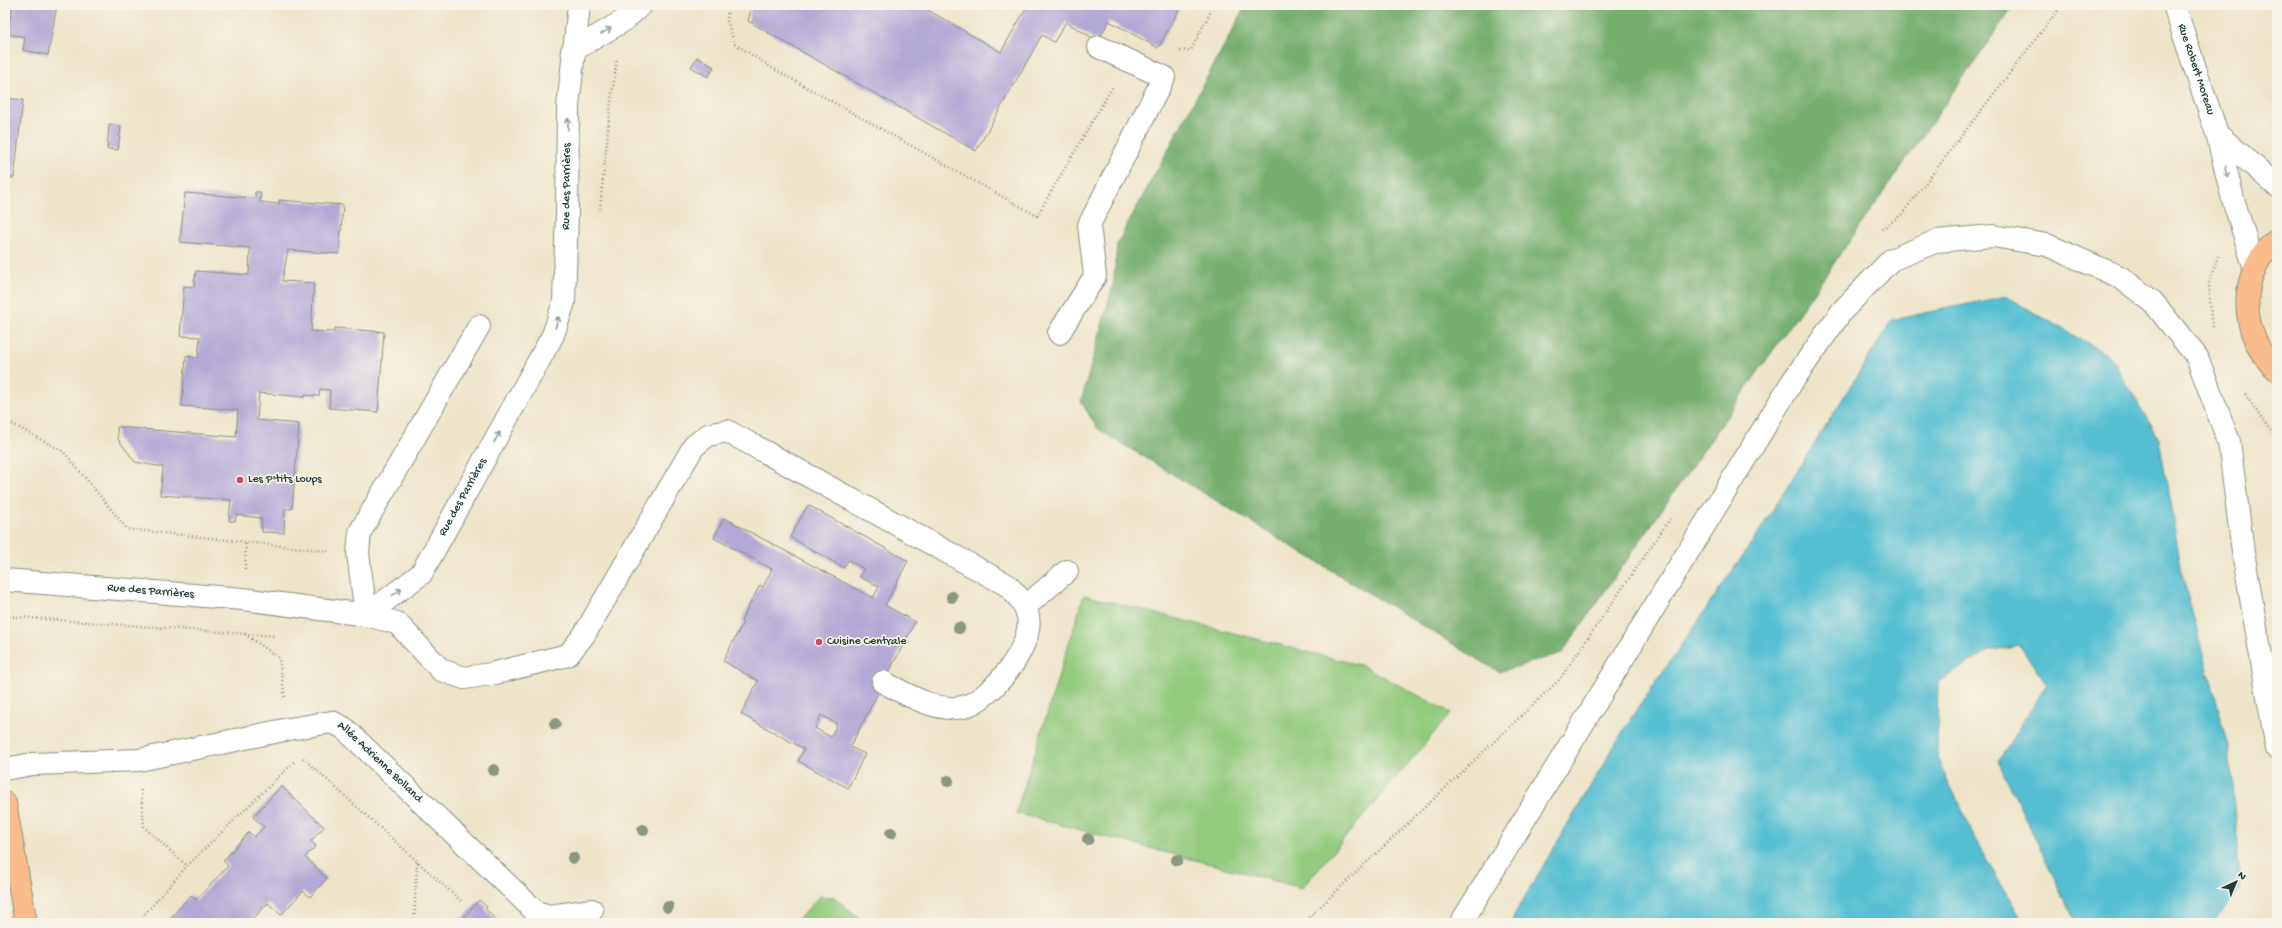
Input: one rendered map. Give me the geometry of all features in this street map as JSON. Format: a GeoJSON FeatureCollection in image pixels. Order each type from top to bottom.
{"type":"FeatureCollection","features":[{"type":"Feature","properties":{"kind":"main road"},"geometry":{"type":"LineString","coordinates":[[2277,240],[2257,263],[2248,290],[2248,320],[2257,347],[2277,370]]}},
{"type":"Feature","properties":{"kind":"main road"},"geometry":{"type":"LineString","coordinates":[[5,803],[26,923]]}},
{"type":"Feature","properties":{"kind":"street","name":"Rue des Parrières"},"geometry":{"type":"LineString","coordinates":[[5,580],[243,599],[366,615],[421,574],[553,335],[564,302],[568,107],[572,51],[579,5]]}},
{"type":"Feature","properties":{"kind":"street"},"geometry":{"type":"LineString","coordinates":[[572,51],[623,21],[641,5]]}},
{"type":"Feature","properties":{"kind":"street","name":"Rue Robert Moreau"},"geometry":{"type":"LineString","coordinates":[[2174,5],[2217,134],[2233,199],[2255,268]]}},
{"type":"Feature","properties":{"kind":"street"},"geometry":{"type":"LineString","coordinates":[[1059,334],[1095,276],[1089,225],[1164,77],[1099,46]]}},
{"type":"Feature","properties":{"kind":"street"},"geometry":{"type":"LineString","coordinates":[[2217,134],[2277,186]]}},
{"type":"Feature","properties":{"kind":"street"},"geometry":{"type":"LineString","coordinates":[[1461,923],[1792,382],[1842,312],[1891,260],[1937,241],[1993,236],[2047,245],[2120,277],[2153,302],[2197,357],[2229,442],[2243,552],[2277,750]]}},
{"type":"Feature","properties":{"kind":"street"},"geometry":{"type":"LineString","coordinates":[[479,326],[360,532],[358,553],[366,615],[398,623],[441,670],[464,678],[491,674],[568,655],[584,636],[694,446],[708,434],[727,431],[1007,585],[1018,595],[1025,607],[1029,628],[1017,656],[1003,679],[983,698],[962,707],[930,706],[883,682]]}},
{"type":"Feature","properties":{"kind":"street"},"geometry":{"type":"LineString","coordinates":[[1025,607],[1067,571]]}},
{"type":"Feature","properties":{"kind":"street","name":"Allée Adrienne Bolland"},"geometry":{"type":"LineString","coordinates":[[5,769],[33,764],[139,760],[289,729],[332,722],[344,728],[536,912],[550,916],[592,910]]}},
{"type":"Feature","properties":{"kind":"path"},"geometry":{"type":"LineString","coordinates":[[728,5],[727,21],[735,44],[772,68],[1038,216],[1128,60]]}},
{"type":"Feature","properties":{"kind":"path"},"geometry":{"type":"LineString","coordinates":[[1175,52],[1191,50],[1214,5]]}},
{"type":"Feature","properties":{"kind":"path"},"geometry":{"type":"LineString","coordinates":[[1878,232],[1901,214],[2062,5]]}},
{"type":"Feature","properties":{"kind":"path"},"geometry":{"type":"LineString","coordinates":[[2277,96],[2275,100],[2277,102]]}},
{"type":"Feature","properties":{"kind":"path"},"geometry":{"type":"LineString","coordinates":[[2216,334],[2211,319],[2209,283],[2218,255]]}},
{"type":"Feature","properties":{"kind":"path"},"geometry":{"type":"LineString","coordinates":[[2241,388],[2266,425],[2277,438]]}},
{"type":"Feature","properties":{"kind":"path"},"geometry":{"type":"LineString","coordinates":[[5,420],[64,452],[127,529],[246,543],[332,551]]}},
{"type":"Feature","properties":{"kind":"path"},"geometry":{"type":"LineString","coordinates":[[1303,923],[1559,680],[1671,518]]}},
{"type":"Feature","properties":{"kind":"path"},"geometry":{"type":"LineString","coordinates":[[245,571],[246,543]]}},
{"type":"Feature","properties":{"kind":"path"},"geometry":{"type":"LineString","coordinates":[[243,626],[244,633],[279,658],[289,729]]}},
{"type":"Feature","properties":{"kind":"path"},"geometry":{"type":"LineString","coordinates":[[138,923],[187,866],[300,756],[461,901]]}},
{"type":"Feature","properties":{"kind":"path"},"geometry":{"type":"LineString","coordinates":[[139,760],[144,827],[187,866]]}},
{"type":"Feature","properties":{"kind":"path"},"geometry":{"type":"LineString","coordinates":[[414,923],[417,861]]}},
{"type":"Feature","properties":{"kind":"green space"},"geometry":{"type":"Polygon","coordinates":[[[1246,5],[2014,5],[1562,653],[1499,672],[1098,429],[1081,402],[1113,285],[1117,244],[1246,5]]]}},
{"type":"Feature","properties":{"kind":"green space"},"geometry":{"type":"Polygon","coordinates":[[[1084,595],[1363,666],[1451,713],[1302,888],[1016,813],[1084,595]]]}},
{"type":"Feature","properties":{"kind":"green space"},"geometry":{"type":"Polygon","coordinates":[[[820,896],[834,897],[865,923],[795,923],[820,896]]]}},
{"type":"Feature","properties":{"kind":"water"},"geometry":{"type":"Polygon","coordinates":[[[2006,296],[2111,357],[2159,439],[2183,578],[2229,747],[2241,889],[2212,923],[2076,923],[1998,761],[2047,684],[2019,645],[1988,651],[1938,682],[1937,758],[1984,856],[2024,923],[1512,923],[1514,915],[1629,721],[1757,535],[1892,320],[2006,296]]]}},
{"type":"Feature","properties":{"kind":"building"},"geometry":{"type":"Polygon","coordinates":[[[13,5],[57,5],[48,55],[23,50],[25,37],[7,34],[13,5]]]}},
{"type":"Feature","properties":{"kind":"building"},"geometry":{"type":"Polygon","coordinates":[[[752,5],[919,5],[1001,52],[1028,5],[1182,5],[1158,48],[1109,21],[1098,41],[1066,22],[1054,42],[1042,35],[976,151],[748,21],[752,5]]]}},
{"type":"Feature","properties":{"kind":"building"},"geometry":{"type":"Polygon","coordinates":[[[697,57],[714,67],[708,77],[691,67],[697,57]]]}},
{"type":"Feature","properties":{"kind":"building"},"geometry":{"type":"Polygon","coordinates":[[[5,98],[23,100],[14,178],[5,177],[5,98]]]}},
{"type":"Feature","properties":{"kind":"building"},"geometry":{"type":"Polygon","coordinates":[[[109,125],[121,126],[118,150],[107,149],[109,125]]]}},
{"type":"Feature","properties":{"kind":"building"},"geometry":{"type":"Polygon","coordinates":[[[255,192],[261,192],[260,202],[279,204],[279,200],[343,205],[339,254],[288,250],[282,281],[314,283],[311,331],[334,332],[335,328],[384,332],[378,412],[329,408],[330,390],[320,389],[319,396],[305,395],[305,397],[259,393],[257,420],[299,424],[292,509],[285,509],[284,533],[262,532],[261,518],[236,515],[235,521],[229,521],[231,500],[160,495],[163,467],[135,462],[118,439],[117,427],[236,437],[238,410],[182,406],[186,356],[198,358],[200,337],[180,336],[184,286],[194,287],[196,271],[249,275],[250,248],[180,242],[185,193],[255,198],[255,192]]]}},
{"type":"Feature","properties":{"kind":"building","name":"Cuisine Centrale"},"geometry":{"type":"Polygon","coordinates":[[[808,505],[908,561],[885,605],[915,622],[850,747],[865,754],[848,788],[798,761],[804,749],[741,714],[758,681],[723,661],[743,623],[741,621],[760,585],[763,587],[772,569],[714,538],[724,518],[873,598],[879,587],[860,577],[864,569],[848,560],[844,568],[790,537],[808,505]],[[821,715],[815,728],[831,737],[837,724],[821,715]]]}},
{"type":"Feature","properties":{"kind":"building"},"geometry":{"type":"Polygon","coordinates":[[[281,786],[324,827],[311,841],[316,846],[305,857],[327,878],[310,897],[303,891],[281,915],[268,903],[249,923],[166,923],[191,895],[196,900],[228,866],[223,861],[249,832],[254,837],[264,827],[253,817],[281,786]]]}},
{"type":"Feature","properties":{"kind":"building"},"geometry":{"type":"Polygon","coordinates":[[[479,900],[487,907],[485,909],[500,923],[458,923],[479,900]]]}},
{"type":"Feature","properties":{"kind":"place","name":"Les P'tits Loups"},"geometry":{"type":"Point","coordinates":[240,480]}},
{"type":"Feature","properties":{"kind":"place","name":"Cuisine Centrale"},"geometry":{"type":"Point","coordinates":[819,642]}}]}
